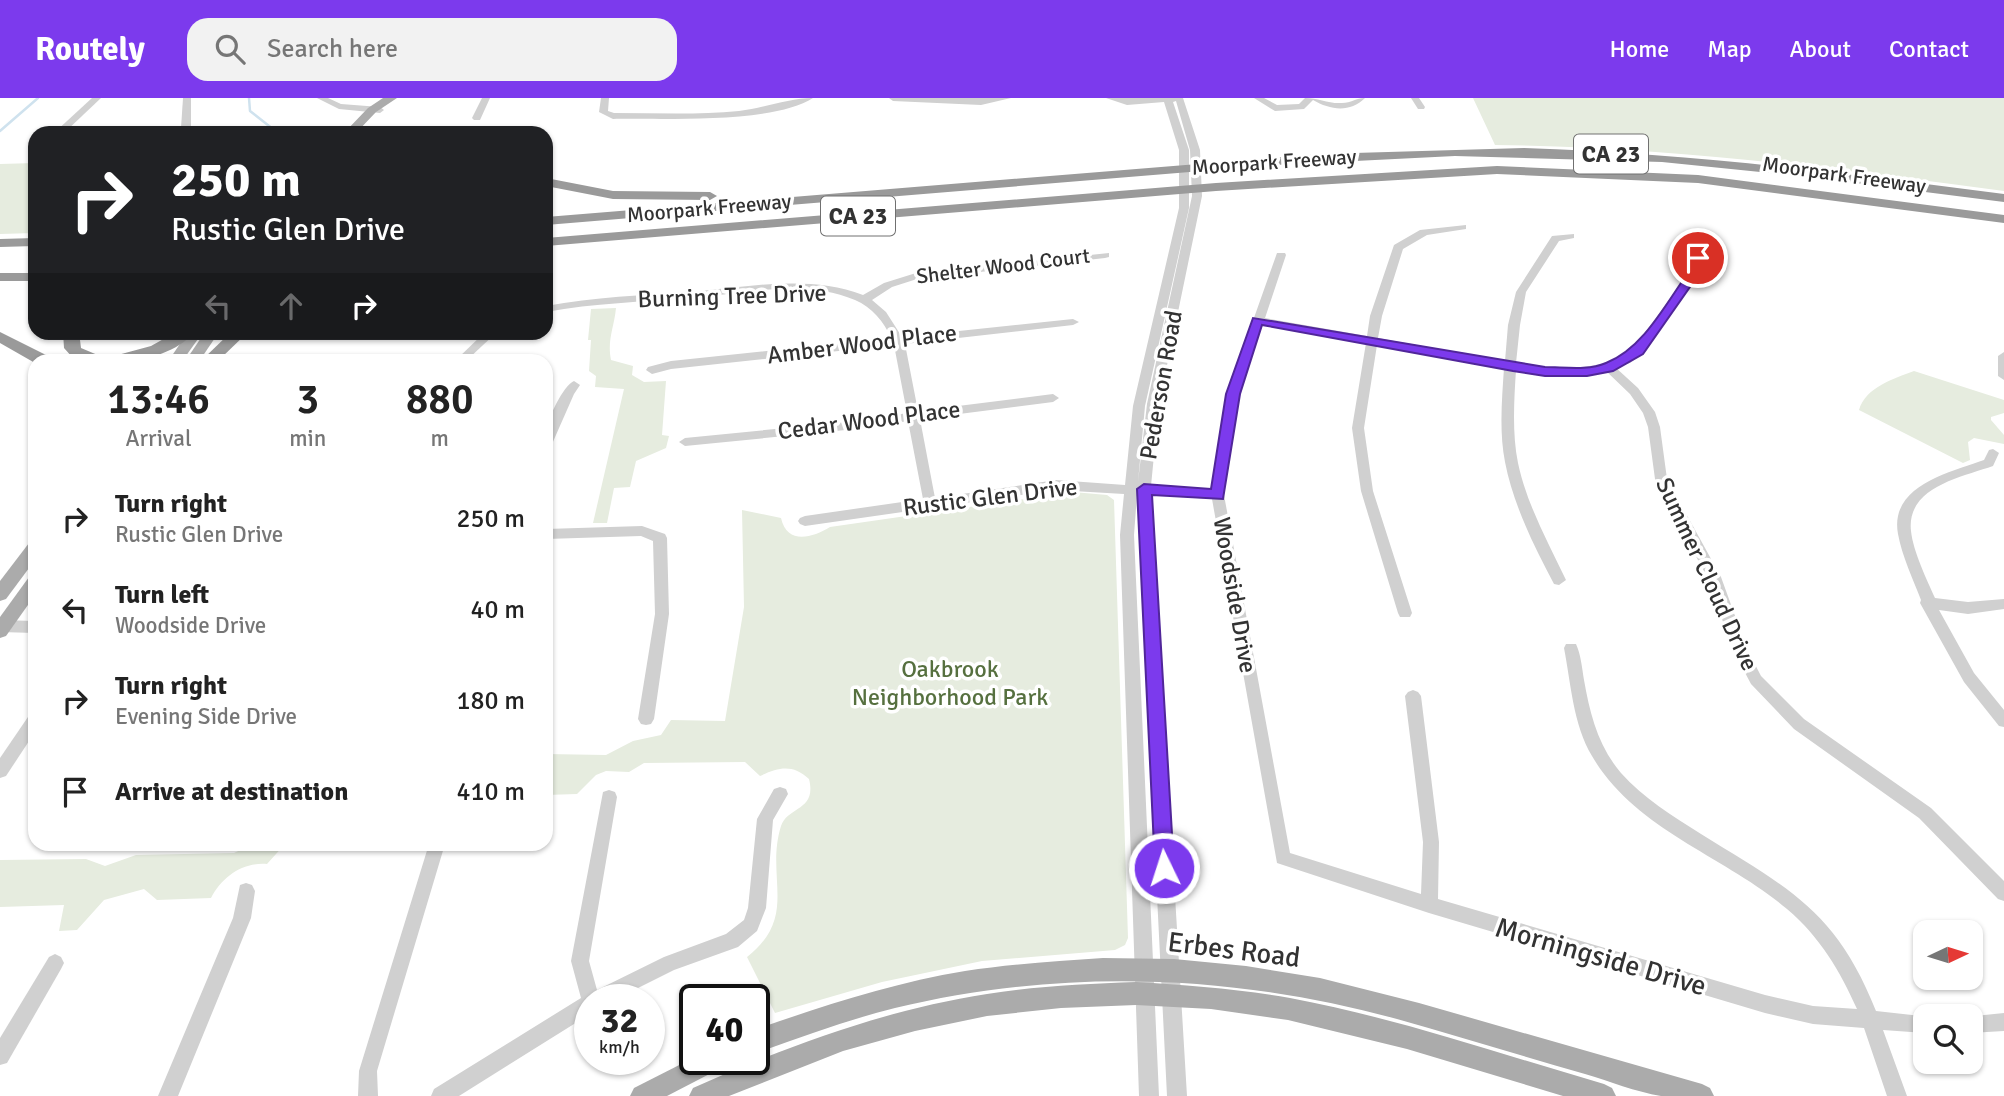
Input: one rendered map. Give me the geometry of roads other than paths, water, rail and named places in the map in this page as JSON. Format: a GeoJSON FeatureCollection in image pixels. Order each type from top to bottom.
{"type":"FeatureCollection","features":[{"type":"Feature","properties":{"kind":"highway","name":"Moorpark Freeway"},"geometry":{"type":"LineString","coordinates":[[553,220],[1215,167],[1456,152],[1586,153],[1800,171],[2004,198]]}},
{"type":"Feature","properties":{"kind":"highway","name":"Moorpark Freeway"},"geometry":{"type":"LineString","coordinates":[[553,241],[1421,172],[1558,170],[1758,184],[2004,221]]}},
{"type":"Feature","properties":{"kind":"highway"},"geometry":{"type":"LineString","coordinates":[[553,184],[579,190],[645,197],[835,191],[882,195]]}},
{"type":"Feature","properties":{"kind":"highway"},"geometry":{"type":"LineString","coordinates":[[553,255],[938,210]]}},
{"type":"Feature","properties":{"kind":"highway"},"geometry":{"type":"LineString","coordinates":[[0,243],[28,242]]}},
{"type":"Feature","properties":{"kind":"highway"},"geometry":{"type":"LineString","coordinates":[[0,254],[28,254]]}},
{"type":"Feature","properties":{"kind":"highway"},"geometry":{"type":"LineString","coordinates":[[0,277],[28,277]]}},
{"type":"Feature","properties":{"kind":"highway"},"geometry":{"type":"LineString","coordinates":[[0,337],[31,354]]}},
{"type":"Feature","properties":{"kind":"highway"},"geometry":{"type":"LineString","coordinates":[[70,340],[72,350],[81,354]]}},
{"type":"Feature","properties":{"kind":"highway"},"geometry":{"type":"LineString","coordinates":[[142,354],[157,350],[174,340]]}},
{"type":"Feature","properties":{"kind":"highway"},"geometry":{"type":"LineString","coordinates":[[217,354],[232,340]]}},
{"type":"Feature","properties":{"kind":"main road"},"geometry":{"type":"LineString","coordinates":[[357,126],[382,105]]}},
{"type":"Feature","properties":{"kind":"main road"},"geometry":{"type":"LineString","coordinates":[[365,126],[382,105]]}},
{"type":"Feature","properties":{"kind":"main road"},"geometry":{"type":"LineString","coordinates":[[0,594],[28,556]]}},
{"type":"Feature","properties":{"kind":"main road"},"geometry":{"type":"LineString","coordinates":[[1,628],[28,591]]}},
{"type":"Feature","properties":{"kind":"main road","name":"Erbes Road"},"geometry":{"type":"LineString","coordinates":[[770,1036],[824,1015],[961,981],[1059,969],[1171,970],[1231,975],[1331,992],[1702,1096]]}},
{"type":"Feature","properties":{"kind":"main road","name":"Erbes Road"},"geometry":{"type":"LineString","coordinates":[[701,1096],[813,1048],[934,1013],[1040,997],[1146,995],[1255,1004],[1326,1017],[1604,1096]]}},
{"type":"Feature","properties":{"kind":"main road"},"geometry":{"type":"LineString","coordinates":[[642,1096],[683,1075]]}},
{"type":"Feature","properties":{"kind":"street"},"geometry":{"type":"LineString","coordinates":[[67,126],[97,98]]}},
{"type":"Feature","properties":{"kind":"street"},"geometry":{"type":"LineString","coordinates":[[186,126],[187,98]]}},
{"type":"Feature","properties":{"kind":"street"},"geometry":{"type":"LineString","coordinates":[[321,98],[339,106],[382,105]]}},
{"type":"Feature","properties":{"kind":"street"},"geometry":{"type":"LineString","coordinates":[[477,118],[486,98]]}},
{"type":"Feature","properties":{"kind":"street"},"geometry":{"type":"LineString","coordinates":[[606,98],[602,110],[604,114],[748,112],[786,106],[809,98]]}},
{"type":"Feature","properties":{"kind":"street"},"geometry":{"type":"LineString","coordinates":[[893,98],[981,102],[1006,99]]}},
{"type":"Feature","properties":{"kind":"street"},"geometry":{"type":"LineString","coordinates":[[1110,98],[1127,102],[1174,99]]}},
{"type":"Feature","properties":{"kind":"street"},"geometry":{"type":"LineString","coordinates":[[1258,98],[1281,109],[1301,107],[1312,98],[1325,104],[1340,106],[1350,106],[1361,98]]}},
{"type":"Feature","properties":{"kind":"street"},"geometry":{"type":"LineString","coordinates":[[1415,98],[1420,107]]}},
{"type":"Feature","properties":{"kind":"street","name":"Pederson Road"},"geometry":{"type":"LineString","coordinates":[[1174,99],[1185,160],[1184,208],[1139,406],[1137,489],[1171,970],[1177,1096]]}},
{"type":"Feature","properties":{"kind":"street"},"geometry":{"type":"LineString","coordinates":[[1405,613],[1367,491],[1359,451],[1360,406],[1374,343],[1376,316],[1398,247],[1424,232],[1462,227]]}},
{"type":"Feature","properties":{"kind":"street"},"geometry":{"type":"LineString","coordinates":[[1559,580],[1520,493],[1510,460],[1508,432],[1513,321],[1521,291],[1556,238],[1570,236]]}},
{"type":"Feature","properties":{"kind":"street"},"geometry":{"type":"LineString","coordinates":[[1258,320],[1513,366],[1565,373],[1608,368],[1638,351],[1696,271],[1700,264],[1691,251]]}},
{"type":"Feature","properties":{"kind":"street","name":"Shelter Wood Court"},"geometry":{"type":"LineString","coordinates":[[865,299],[888,285],[916,276],[1105,255]]}},
{"type":"Feature","properties":{"kind":"street","name":"Woodside Drive"},"geometry":{"type":"LineString","coordinates":[[1281,255],[1233,394],[1217,495],[1283,858]]}},
{"type":"Feature","properties":{"kind":"street","name":"Burning Tree Drive"},"geometry":{"type":"LineString","coordinates":[[553,308],[616,300],[793,288],[833,290],[865,299]]}},
{"type":"Feature","properties":{"kind":"street"},"geometry":{"type":"LineString","coordinates":[[865,299],[887,319],[899,342],[930,503]]}},
{"type":"Feature","properties":{"kind":"street","name":"Amber Wood Place"},"geometry":{"type":"LineString","coordinates":[[652,370],[671,365],[1073,322]]}},
{"type":"Feature","properties":{"kind":"street"},"geometry":{"type":"LineString","coordinates":[[468,354],[483,340]]}},
{"type":"Feature","properties":{"kind":"street"},"geometry":{"type":"LineString","coordinates":[[2004,356],[2004,376]]}},
{"type":"Feature","properties":{"kind":"street","name":"Summer Cloud Drive"},"geometry":{"type":"LineString","coordinates":[[1608,368],[1634,391],[1649,412],[1661,479],[1714,577],[1740,650],[1756,680],[1799,724],[1925,813],[2004,893]]}},
{"type":"Feature","properties":{"kind":"street"},"geometry":{"type":"LineString","coordinates":[[553,429],[574,385]]}},
{"type":"Feature","properties":{"kind":"street","name":"Cedar Wood Place"},"geometry":{"type":"LineString","coordinates":[[685,442],[1054,398]]}},
{"type":"Feature","properties":{"kind":"street"},"geometry":{"type":"LineString","coordinates":[[1993,453],[1989,463],[1915,494],[1906,506],[1903,532],[1927,603],[1952,654],[2002,715]]}},
{"type":"Feature","properties":{"kind":"street","name":"Rustic Glen Drive"},"geometry":{"type":"LineString","coordinates":[[804,521],[1056,485],[1217,495]]}},
{"type":"Feature","properties":{"kind":"street","name":"Pederson Road"},"geometry":{"type":"LineString","coordinates":[[1137,489],[1127,535],[1149,1096]]}},
{"type":"Feature","properties":{"kind":"street"},"geometry":{"type":"LineString","coordinates":[[553,534],[642,531],[660,538],[662,561],[659,647],[646,719]]}},
{"type":"Feature","properties":{"kind":"street"},"geometry":{"type":"LineString","coordinates":[[1927,603],[1968,608],[2004,604]]}},
{"type":"Feature","properties":{"kind":"street"},"geometry":{"type":"LineString","coordinates":[[1,628],[28,627]]}},
{"type":"Feature","properties":{"kind":"street"},"geometry":{"type":"LineString","coordinates":[[1570,648],[1589,732],[1610,770],[1651,810],[1759,876],[1799,906],[1841,958],[1869,1021],[1897,1096]]}},
{"type":"Feature","properties":{"kind":"street"},"geometry":{"type":"LineString","coordinates":[[1413,696],[1432,842],[1429,905]]}},
{"type":"Feature","properties":{"kind":"street"},"geometry":{"type":"LineString","coordinates":[[0,771],[28,729]]}},
{"type":"Feature","properties":{"kind":"street"},"geometry":{"type":"LineString","coordinates":[[627,984],[670,963],[732,941],[751,925],[757,908],[765,820],[780,794]]}},
{"type":"Feature","properties":{"kind":"street"},"geometry":{"type":"LineString","coordinates":[[585,984],[581,949],[609,797]]}},
{"type":"Feature","properties":{"kind":"street"},"geometry":{"type":"LineString","coordinates":[[368,1096],[368,1071],[435,851]]}},
{"type":"Feature","properties":{"kind":"street","name":"Morningside Drive"},"geometry":{"type":"LineString","coordinates":[[1283,858],[1429,905],[1765,1004],[1813,1015],[1913,1023]]}},
{"type":"Feature","properties":{"kind":"street"},"geometry":{"type":"LineString","coordinates":[[168,1096],[242,918],[246,891]]}},
{"type":"Feature","properties":{"kind":"street"},"geometry":{"type":"LineString","coordinates":[[0,1056],[55,963]]}},
{"type":"Feature","properties":{"kind":"street"},"geometry":{"type":"LineString","coordinates":[[441,1096],[574,1011]]}},
{"type":"Feature","properties":{"kind":"street"},"geometry":{"type":"LineString","coordinates":[[1983,1023],[2004,1022]]}},
{"type":"Feature","properties":{"kind":"waterway"},"geometry":{"type":"LineString","coordinates":[[0,131],[38,98]]}},
{"type":"Feature","properties":{"kind":"waterway"},"geometry":{"type":"LineString","coordinates":[[249,98],[250,111],[269,126]]}},
{"type":"Feature","properties":{"kind":"park label","name":"Oakbrook Neighborhood Park"},"geometry":{"type":"Point","coordinates":[950,683]}}]}
